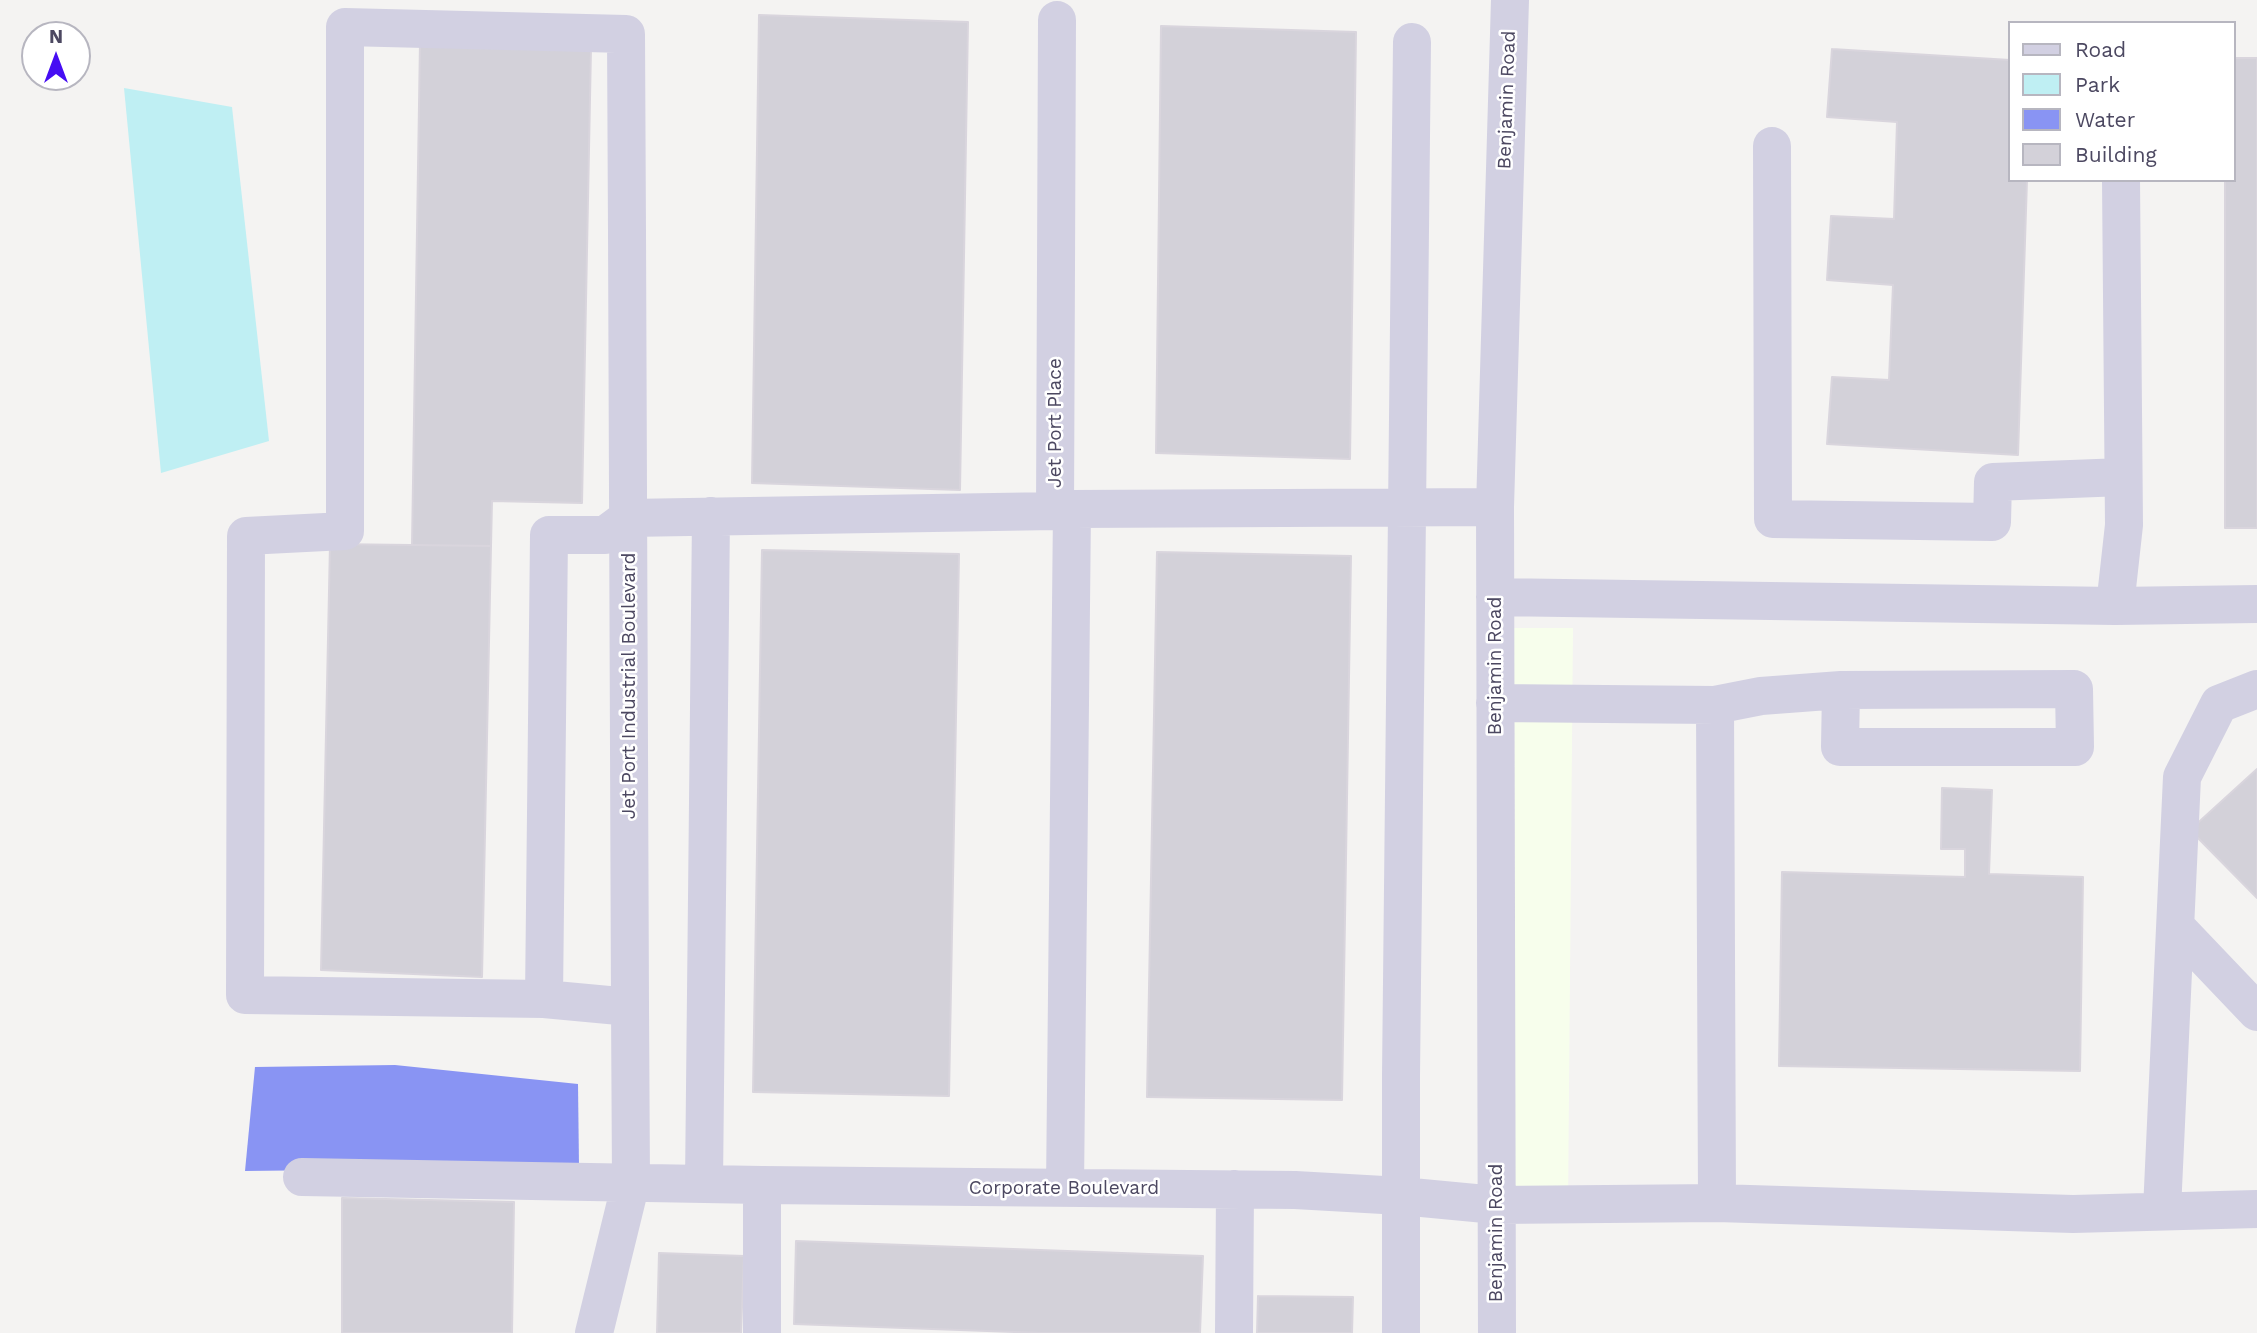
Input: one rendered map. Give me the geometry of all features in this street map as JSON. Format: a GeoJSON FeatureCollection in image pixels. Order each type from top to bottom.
{"type":"FeatureCollection","features":[{"type":"Feature","properties":{"kind":"street","name":"Benjamin Road"},"geometry":{"type":"LineString","coordinates":[[1497,1333],[1495,507],[1510,0]]}},
{"type":"Feature","properties":{"kind":"street","name":"Jet Port Place"},"geometry":{"type":"LineString","coordinates":[[1057,20],[1063,510],[1495,507]]}},
{"type":"Feature","properties":{"kind":"street","name":"Jet Port Industrial Boulevard"},"geometry":{"type":"LineString","coordinates":[[544,999],[245,995],[246,536],[345,531],[345,27],[626,34],[631,1182],[594,1333]]}},
{"type":"Feature","properties":{"kind":"street"},"geometry":{"type":"LineString","coordinates":[[1401,1333],[1412,42]]}},
{"type":"Feature","properties":{"kind":"street"},"geometry":{"type":"LineString","coordinates":[[1772,146],[1773,519],[1992,522],[1993,482],[2123,477]]}},
{"type":"Feature","properties":{"kind":"street"},"geometry":{"type":"LineString","coordinates":[[2115,606],[2124,525],[2121,182]]}},
{"type":"Feature","properties":{"kind":"street"},"geometry":{"type":"LineString","coordinates":[[630,1007],[544,999],[549,535],[605,535],[628,518],[1063,510],[1065,1188]]}},
{"type":"Feature","properties":{"kind":"street"},"geometry":{"type":"LineString","coordinates":[[704,1183],[711,516]]}},
{"type":"Feature","properties":{"kind":"street"},"geometry":{"type":"LineString","coordinates":[[1495,597],[2115,606],[2257,604]]}},
{"type":"Feature","properties":{"kind":"street"},"geometry":{"type":"LineString","coordinates":[[1495,703],[1715,705],[1761,696],[1841,690],[2074,689],[2075,747],[1840,747],[1841,690]]}},
{"type":"Feature","properties":{"kind":"street"},"geometry":{"type":"LineString","coordinates":[[2162,1210],[2182,777],[2220,704],[2257,689]]}},
{"type":"Feature","properties":{"kind":"street"},"geometry":{"type":"LineString","coordinates":[[1715,705],[1717,1203]]}},
{"type":"Feature","properties":{"kind":"street"},"geometry":{"type":"LineString","coordinates":[[2175,927],[2257,1012]]}},
{"type":"Feature","properties":{"kind":"street","name":"Corporate Boulevard"},"geometry":{"type":"LineString","coordinates":[[302,1177],[1235,1189],[1401,1196],[1496,1205],[1717,1203],[2073,1214],[2257,1209]]}},
{"type":"Feature","properties":{"kind":"street"},"geometry":{"type":"LineString","coordinates":[[762,1185],[762,1333]]}},
{"type":"Feature","properties":{"kind":"street"},"geometry":{"type":"LineString","coordinates":[[1234,1333],[1235,1189]]}},
{"type":"Feature","properties":{"kind":"shaded area"},"geometry":{"type":"Polygon","coordinates":[[[1514,628],[1573,628],[1568,1207],[1515,1186],[1514,628]]]}},
{"type":"Feature","properties":{"kind":"green space"},"geometry":{"type":"Polygon","coordinates":[[[124,88],[232,107],[269,441],[161,473],[124,88]]]}},
{"type":"Feature","properties":{"kind":"water"},"geometry":{"type":"Polygon","coordinates":[[[395,1065],[578,1084],[579,1167],[245,1171],[255,1067],[395,1065]]]}},
{"type":"Feature","properties":{"kind":"building"},"geometry":{"type":"Polygon","coordinates":[[[759,15],[968,22],[960,490],[752,483],[759,15]]]}},
{"type":"Feature","properties":{"kind":"building"},"geometry":{"type":"Polygon","coordinates":[[[1161,26],[1356,32],[1350,459],[1156,453],[1161,26]]]}},
{"type":"Feature","properties":{"kind":"building"},"geometry":{"type":"Polygon","coordinates":[[[420,42],[591,48],[582,503],[492,501],[491,546],[412,545],[420,42]]]}},
{"type":"Feature","properties":{"kind":"building"},"geometry":{"type":"Polygon","coordinates":[[[1832,49],[2008,60],[2008,182],[2027,182],[2018,455],[1827,444],[1832,377],[1889,380],[1893,285],[1827,280],[1831,216],[1894,219],[1897,122],[1827,117],[1832,49]]]}},
{"type":"Feature","properties":{"kind":"building"},"geometry":{"type":"Polygon","coordinates":[[[2236,58],[2257,58],[2257,528],[2225,528],[2225,182],[2236,182],[2236,58]]]}},
{"type":"Feature","properties":{"kind":"building"},"geometry":{"type":"Polygon","coordinates":[[[330,544],[491,546],[482,977],[321,970],[330,544]]]}},
{"type":"Feature","properties":{"kind":"building"},"geometry":{"type":"Polygon","coordinates":[[[762,550],[959,554],[949,1096],[753,1092],[762,550]]]}},
{"type":"Feature","properties":{"kind":"building"},"geometry":{"type":"Polygon","coordinates":[[[1157,552],[1351,556],[1342,1100],[1147,1097],[1157,552]]]}},
{"type":"Feature","properties":{"kind":"building"},"geometry":{"type":"Polygon","coordinates":[[[2257,769],[2257,898],[2190,830],[2257,769]]]}},
{"type":"Feature","properties":{"kind":"building"},"geometry":{"type":"Polygon","coordinates":[[[1942,788],[1992,790],[1989,874],[2083,877],[2080,1071],[1779,1066],[1782,872],[1965,877],[1965,849],[1941,849],[1942,788]]]}},
{"type":"Feature","properties":{"kind":"building"},"geometry":{"type":"Polygon","coordinates":[[[342,1198],[514,1202],[512,1333],[342,1333],[342,1198]]]}},
{"type":"Feature","properties":{"kind":"building"},"geometry":{"type":"Polygon","coordinates":[[[796,1241],[1203,1256],[1200,1333],[1042,1333],[794,1324],[796,1241]]]}},
{"type":"Feature","properties":{"kind":"building"},"geometry":{"type":"Polygon","coordinates":[[[659,1253],[744,1256],[741,1333],[657,1333],[659,1253]]]}},
{"type":"Feature","properties":{"kind":"building"},"geometry":{"type":"Polygon","coordinates":[[[1258,1296],[1353,1297],[1352,1333],[1257,1333],[1258,1296]]]}}]}
